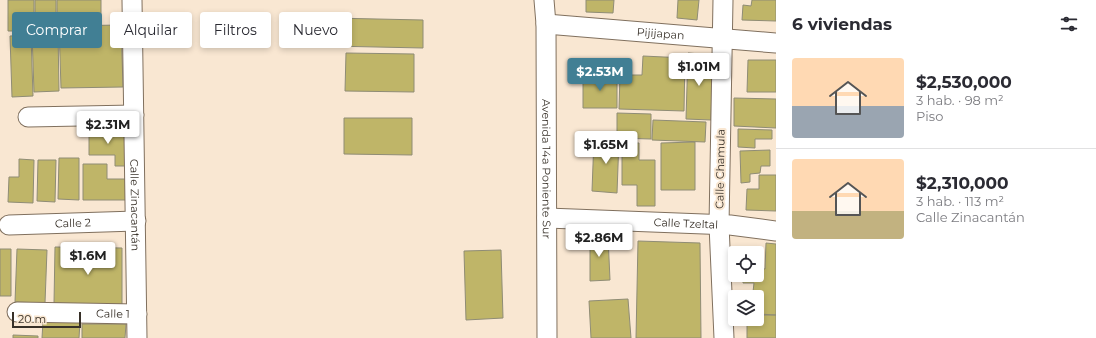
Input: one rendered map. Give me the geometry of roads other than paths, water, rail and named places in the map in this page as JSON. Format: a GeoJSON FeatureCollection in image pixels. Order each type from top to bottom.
{"type":"FeatureCollection","features":[{"type":"Feature","properties":{"kind":"street","name":"Calle Zinacantán"},"geometry":{"type":"LineString","coordinates":[[132,0],[137,338]]}},
{"type":"Feature","properties":{"kind":"street","name":"Avenida 14a Poniente Sur"},"geometry":{"type":"LineString","coordinates":[[544,0],[546,24],[547,338]]}},
{"type":"Feature","properties":{"kind":"street","name":"Calle Chamula"},"geometry":{"type":"LineString","coordinates":[[723,0],[719,225],[724,338]]}},
{"type":"Feature","properties":{"kind":"street","name":"Pijijapan"},"geometry":{"type":"LineString","coordinates":[[546,24],[776,43]]}},
{"type":"Feature","properties":{"kind":"street"},"geometry":{"type":"LineString","coordinates":[[28,117],[134,115]]}},
{"type":"Feature","properties":{"kind":"street","name":"Calle Tzeltal"},"geometry":{"type":"LineString","coordinates":[[547,218],[719,225],[776,231]]}},
{"type":"Feature","properties":{"kind":"street","name":"Calle 2"},"geometry":{"type":"LineString","coordinates":[[9,225],[136,221]]}},
{"type":"Feature","properties":{"kind":"street","name":"Calle 1"},"geometry":{"type":"LineString","coordinates":[[17,312],[137,314]]}}]}
